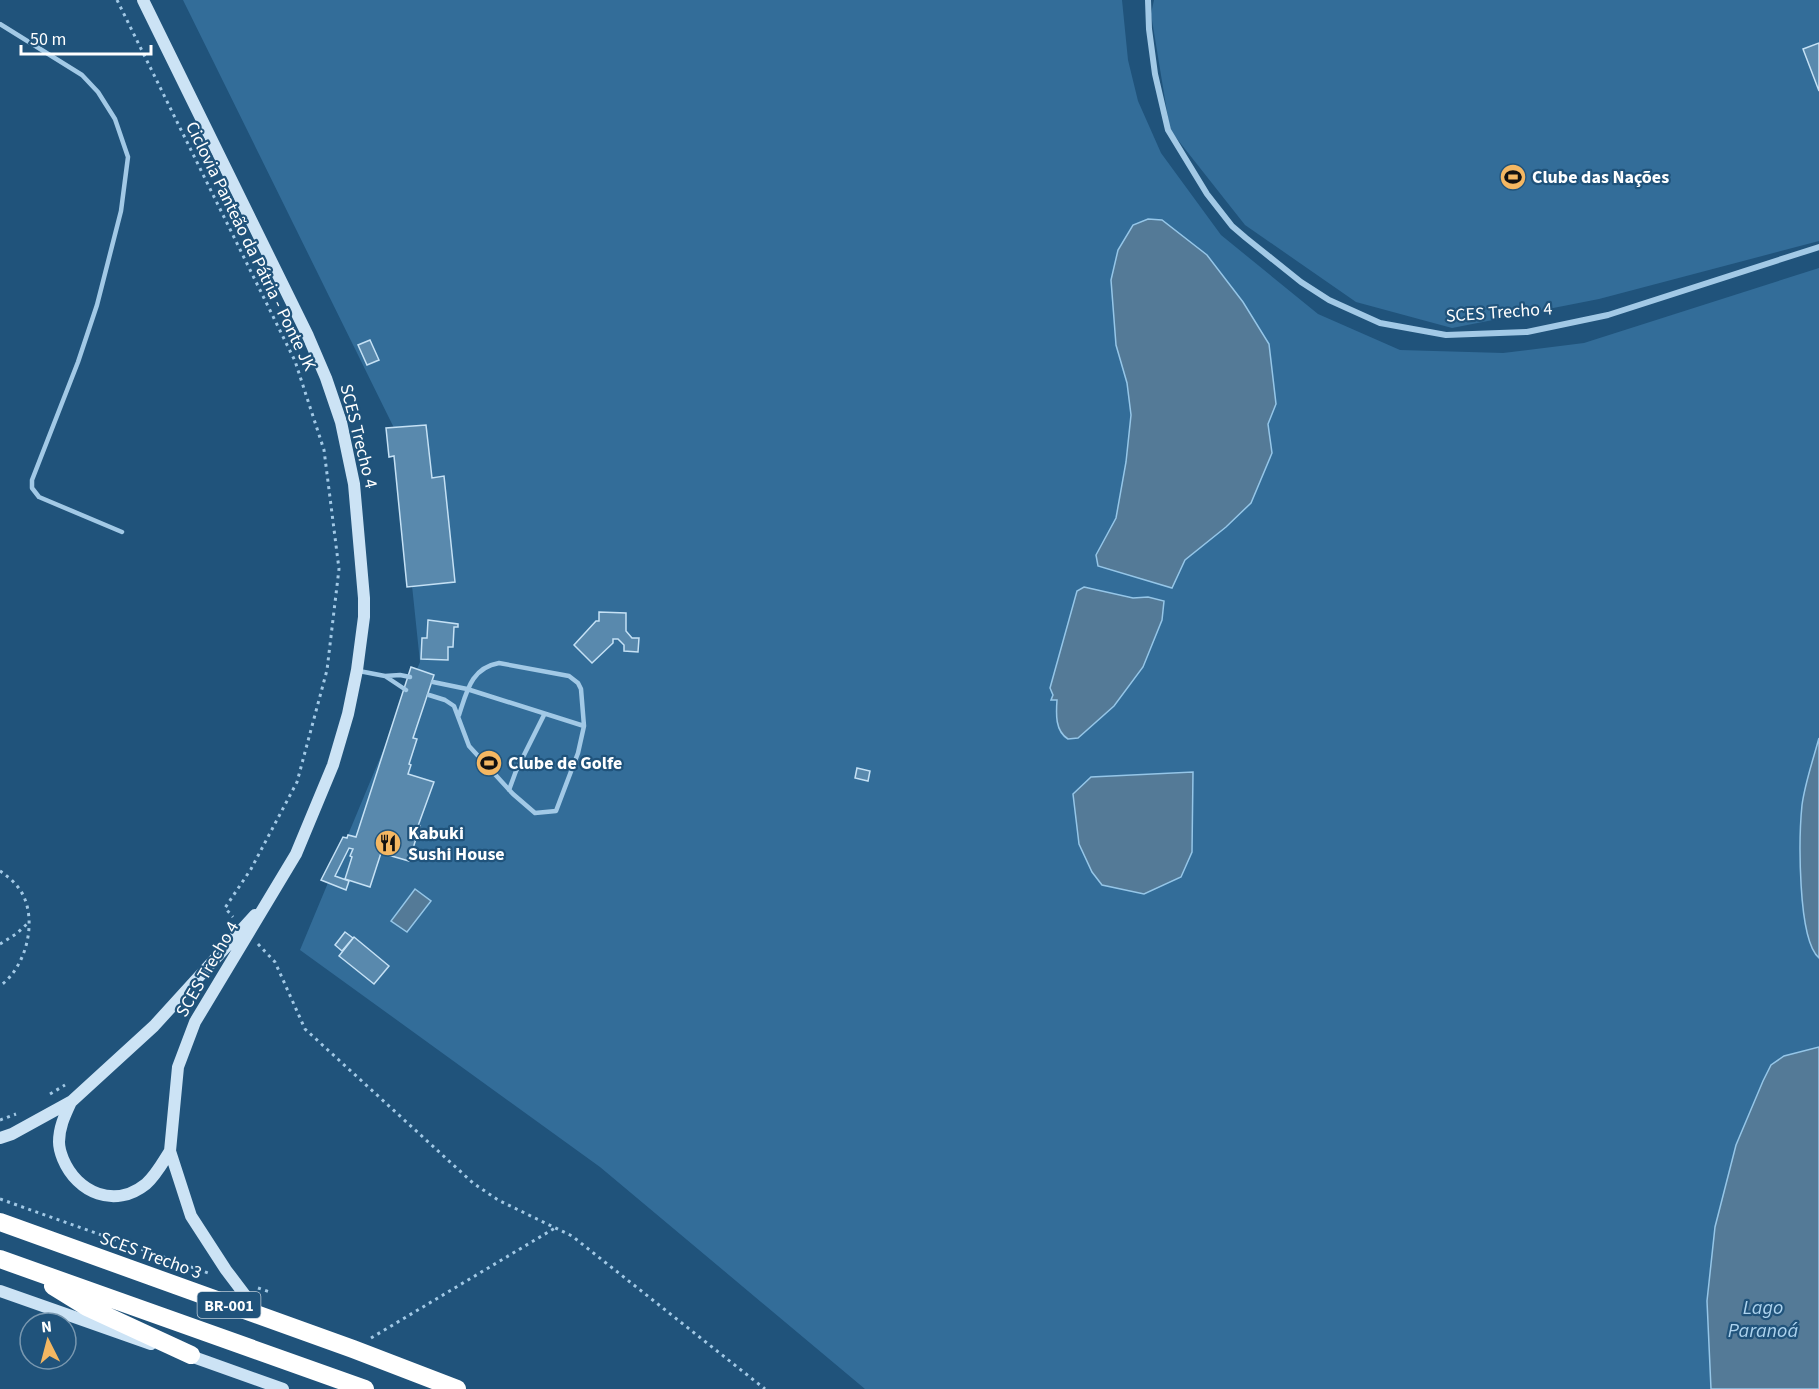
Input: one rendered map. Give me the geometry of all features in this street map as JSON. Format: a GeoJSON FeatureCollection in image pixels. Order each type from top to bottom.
{"type":"FeatureCollection","features":[{"type":"Feature","properties":{"kind":"highway","name":"SCES Trecho 3"},"geometry":{"type":"LineString","coordinates":[[0,1222],[353,1349],[457,1389]]}},
{"type":"Feature","properties":{"kind":"highway","name":"BR-001"},"geometry":{"type":"LineString","coordinates":[[0,1259],[365,1389]]}},
{"type":"Feature","properties":{"kind":"highway"},"geometry":{"type":"LineString","coordinates":[[20,1266],[87,1307],[190,1355]]}},
{"type":"Feature","properties":{"kind":"street","name":"SCES Trecho 4"},"geometry":{"type":"LineString","coordinates":[[0,1138],[12,1134],[72,1101],[154,1026],[246,930],[266,903],[296,854],[333,765],[348,714],[364,617],[360,536],[354,484],[341,422],[326,378],[308,336],[143,0]]}},
{"type":"Feature","properties":{"kind":"street","name":"SCES Trecho 4"},"geometry":{"type":"LineString","coordinates":[[1148,0],[1155,74],[1168,130],[1207,194],[1232,226],[1301,282],[1329,300],[1380,322],[1446,335],[1527,332],[1608,315],[1819,247]]}},
{"type":"Feature","properties":{"kind":"street","name":"SCES Trecho 4"},"geometry":{"type":"LineString","coordinates":[[246,930],[195,1022],[178,1067],[170,1151],[191,1216],[226,1270],[260,1316]]}},
{"type":"Feature","properties":{"kind":"street"},"geometry":{"type":"LineString","coordinates":[[72,1101],[63,1119],[58,1144],[66,1167],[74,1179],[87,1190],[108,1196],[127,1195],[145,1185],[170,1151]]}},
{"type":"Feature","properties":{"kind":"street"},"geometry":{"type":"LineString","coordinates":[[0,1291],[283,1389]]}},
{"type":"Feature","properties":{"kind":"lane"},"geometry":{"type":"LineString","coordinates":[[0,24],[82,75],[98,92],[115,119],[128,158],[121,211],[97,305],[78,362],[32,480],[33,488],[39,497],[122,532]]}},
{"type":"Feature","properties":{"kind":"lane"},"geometry":{"type":"LineString","coordinates":[[429,695],[445,700],[454,706],[469,746],[509,790],[535,813],[556,811],[578,753],[584,726],[581,689],[578,683],[569,676],[499,663],[487,665],[480,670],[468,689],[459,715]]}},
{"type":"Feature","properties":{"kind":"lane"},"geometry":{"type":"LineString","coordinates":[[357,670],[385,676],[410,677]]}},
{"type":"Feature","properties":{"kind":"lane"},"geometry":{"type":"LineString","coordinates":[[385,676],[406,690]]}},
{"type":"Feature","properties":{"kind":"lane"},"geometry":{"type":"LineString","coordinates":[[433,682],[468,689],[584,726]]}},
{"type":"Feature","properties":{"kind":"lane"},"geometry":{"type":"LineString","coordinates":[[509,790],[544,715]]}},
{"type":"Feature","properties":{"kind":"path","name":"Ciclovia Panteão da Pátria - Ponte JK"},"geometry":{"type":"LineString","coordinates":[[117,0],[295,361],[324,450],[338,557],[339,568],[327,670],[297,782],[251,870],[225,908],[234,917]]}},
{"type":"Feature","properties":{"kind":"path"},"geometry":{"type":"LineString","coordinates":[[0,871],[10,878],[22,894],[29,910],[25,953],[18,966],[0,986]]}},
{"type":"Feature","properties":{"kind":"path"},"geometry":{"type":"LineString","coordinates":[[228,926],[234,917],[275,962],[305,1029],[473,1183],[498,1200],[572,1236],[765,1389]]}},
{"type":"Feature","properties":{"kind":"path"},"geometry":{"type":"LineString","coordinates":[[0,944],[16,934],[28,922]]}},
{"type":"Feature","properties":{"kind":"path"},"geometry":{"type":"LineString","coordinates":[[47,1096],[73,1079]]}},
{"type":"Feature","properties":{"kind":"path"},"geometry":{"type":"LineString","coordinates":[[0,1120],[21,1112]]}},
{"type":"Feature","properties":{"kind":"path"},"geometry":{"type":"LineString","coordinates":[[0,1200],[217,1276]]}},
{"type":"Feature","properties":{"kind":"path"},"geometry":{"type":"LineString","coordinates":[[353,1349],[555,1228]]}},
{"type":"Feature","properties":{"kind":"path"},"geometry":{"type":"LineString","coordinates":[[249,1285],[270,1292]]}},
{"type":"Feature","properties":{"kind":"shaded area"},"geometry":{"type":"Polygon","coordinates":[[[183,0],[1122,0],[1128,60],[1138,101],[1161,153],[1221,235],[1318,314],[1400,350],[1503,353],[1584,343],[1819,268],[1819,738],[1802,803],[1814,953],[1819,958],[1819,1047],[1784,1056],[1771,1065],[1736,1145],[1715,1227],[1707,1301],[1711,1389],[865,1389],[600,1167],[300,950],[420,662],[396,432],[183,0]]]}},
{"type":"Feature","properties":{"kind":"shaded area","name":"Clube das Nações"},"geometry":{"type":"Polygon","coordinates":[[[1154,0],[1819,0],[1819,241],[1599,299],[1452,328],[1356,302],[1245,225],[1170,130],[1151,14],[1154,0]]]}},
{"type":"Feature","properties":{"kind":"water"},"geometry":{"type":"Polygon","coordinates":[[[1148,219],[1162,220],[1207,255],[1243,302],[1269,344],[1276,404],[1268,424],[1272,453],[1251,503],[1226,527],[1185,560],[1172,588],[1098,566],[1096,555],[1116,518],[1126,462],[1131,415],[1127,383],[1116,345],[1111,280],[1118,250],[1133,225],[1148,219]]]}},
{"type":"Feature","properties":{"kind":"water"},"geometry":{"type":"Polygon","coordinates":[[[1084,587],[1133,598],[1148,597],[1164,601],[1162,620],[1143,667],[1114,706],[1078,738],[1068,739],[1059,727],[1057,700],[1051,700],[1053,695],[1050,688],[1077,591],[1084,587]]]}},
{"type":"Feature","properties":{"kind":"water"},"geometry":{"type":"Polygon","coordinates":[[[1819,738],[1819,958],[1812,947],[1803,909],[1800,839],[1802,805],[1819,738]]]}},
{"type":"Feature","properties":{"kind":"water"},"geometry":{"type":"Polygon","coordinates":[[[1193,772],[1192,852],[1181,877],[1144,894],[1102,885],[1092,872],[1079,844],[1073,794],[1091,777],[1193,772]]]}},
{"type":"Feature","properties":{"kind":"water"},"geometry":{"type":"Polygon","coordinates":[[[415,889],[431,901],[407,932],[391,921],[415,889]]]}},
{"type":"Feature","properties":{"kind":"water","name":"Lago Paranoá"},"geometry":{"type":"Polygon","coordinates":[[[1819,1047],[1819,1389],[1711,1389],[1707,1301],[1715,1227],[1736,1145],[1771,1065],[1784,1056],[1819,1047]]]}},
{"type":"Feature","properties":{"kind":"building"},"geometry":{"type":"Polygon","coordinates":[[[1819,43],[1819,91],[1803,49],[1819,43]]]}},
{"type":"Feature","properties":{"kind":"building"},"geometry":{"type":"Polygon","coordinates":[[[370,340],[379,360],[367,365],[358,345],[370,340]]]}},
{"type":"Feature","properties":{"kind":"building"},"geometry":{"type":"Polygon","coordinates":[[[426,425],[432,478],[444,476],[455,582],[407,587],[394,456],[389,457],[386,428],[426,425]]]}},
{"type":"Feature","properties":{"kind":"building"},"geometry":{"type":"Polygon","coordinates":[[[599,612],[626,613],[626,631],[632,638],[639,638],[638,652],[624,651],[624,645],[618,639],[613,639],[613,643],[592,663],[574,645],[596,621],[599,621],[599,612]]]}},
{"type":"Feature","properties":{"kind":"building"},"geometry":{"type":"Polygon","coordinates":[[[428,620],[458,624],[458,627],[454,627],[453,647],[448,647],[448,660],[421,659],[422,638],[427,638],[428,620]]]}},
{"type":"Feature","properties":{"kind":"building"},"geometry":{"type":"Polygon","coordinates":[[[411,667],[434,675],[413,738],[417,739],[408,774],[434,782],[418,826],[420,826],[409,861],[381,853],[370,887],[345,879],[352,857],[350,856],[353,849],[349,848],[335,876],[349,881],[346,890],[321,880],[343,837],[347,838],[348,835],[356,837],[411,667]]]}},
{"type":"Feature","properties":{"kind":"building"},"geometry":{"type":"Polygon","coordinates":[[[857,768],[870,771],[868,781],[855,778],[857,768]]]}},
{"type":"Feature","properties":{"kind":"building"},"geometry":{"type":"Polygon","coordinates":[[[345,932],[353,938],[342,951],[335,945],[345,932]]]}},
{"type":"Feature","properties":{"kind":"building"},"geometry":{"type":"Polygon","coordinates":[[[354,937],[389,966],[374,984],[339,956],[354,937]]]}},
{"type":"Feature","properties":{"kind":"place","name":"Clube das Nações"},"geometry":{"type":"Point","coordinates":[1513,177]}},
{"type":"Feature","properties":{"kind":"place","name":"Clube de Golfe"},"geometry":{"type":"Point","coordinates":[489,763]}},
{"type":"Feature","properties":{"kind":"place","name":"Kabuki Sushi House"},"geometry":{"type":"Point","coordinates":[388,843]}}]}
